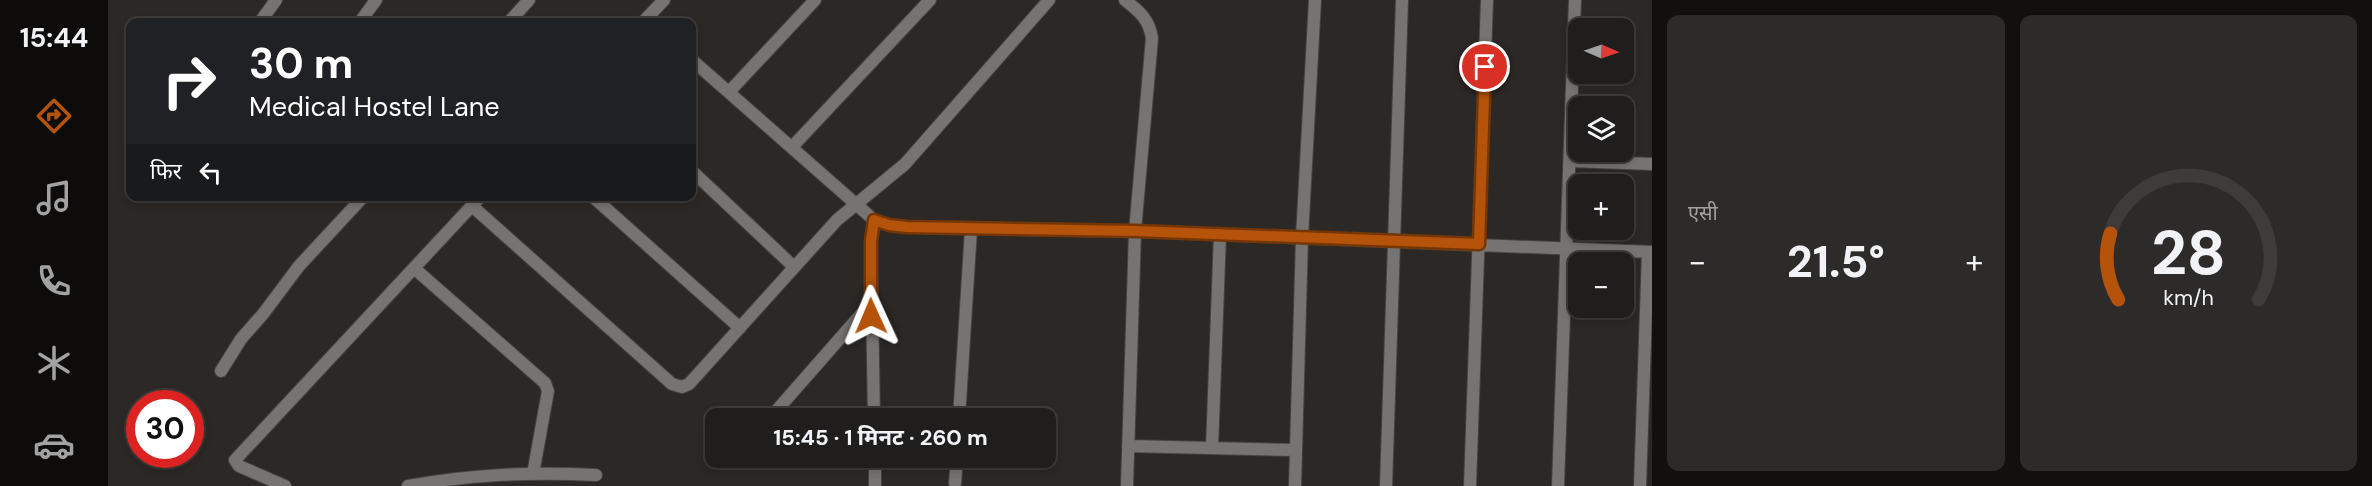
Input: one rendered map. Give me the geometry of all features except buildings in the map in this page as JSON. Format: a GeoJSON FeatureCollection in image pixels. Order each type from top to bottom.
{"type":"FeatureCollection","features":[{"type":"Feature","properties":{"kind":"street"},"geometry":{"type":"LineString","coordinates":[[263,18],[276,0]]}},
{"type":"Feature","properties":{"kind":"street"},"geometry":{"type":"LineString","coordinates":[[363,18],[376,0]]}},
{"type":"Feature","properties":{"kind":"street"},"geometry":{"type":"LineString","coordinates":[[513,18],[529,0]]}},
{"type":"Feature","properties":{"kind":"street"},"geometry":{"type":"LineString","coordinates":[[649,18],[664,0]]}},
{"type":"Feature","properties":{"kind":"street"},"geometry":{"type":"LineString","coordinates":[[729,92],[815,0]]}},
{"type":"Feature","properties":{"kind":"street"},"geometry":{"type":"LineString","coordinates":[[792,147],[930,0]]}},
{"type":"Feature","properties":{"kind":"street"},"geometry":{"type":"LineString","coordinates":[[285,486],[239,466],[235,460],[476,201],[672,384],[682,387],[689,384],[793,266],[837,220],[905,164],[1049,0]]}},
{"type":"Feature","properties":{"kind":"street"},"geometry":{"type":"LineString","coordinates":[[1125,0],[1146,19],[1150,25],[1152,38],[1136,231],[1126,486]]}},
{"type":"Feature","properties":{"kind":"street"},"geometry":{"type":"LineString","coordinates":[[1295,486],[1302,237],[1315,0]]}},
{"type":"Feature","properties":{"kind":"street"},"geometry":{"type":"LineString","coordinates":[[1386,486],[1402,0]]}},
{"type":"Feature","properties":{"kind":"street"},"geometry":{"type":"LineString","coordinates":[[1470,486],[1487,0]]}},
{"type":"Feature","properties":{"kind":"street"},"geometry":{"type":"LineString","coordinates":[[1572,96],[1575,0]]}},
{"type":"Feature","properties":{"kind":"street"},"geometry":{"type":"LineString","coordinates":[[696,63],[856,205],[874,220],[889,225],[971,229],[1136,231],[1650,252],[1640,486]]}},
{"type":"Feature","properties":{"kind":"street"},"geometry":{"type":"LineString","coordinates":[[1557,486],[1570,162]]}},
{"type":"Feature","properties":{"kind":"street"},"geometry":{"type":"LineString","coordinates":[[1597,162],[1652,164]]}},
{"type":"Feature","properties":{"kind":"street"},"geometry":{"type":"LineString","coordinates":[[696,175],[793,266]]}},
{"type":"Feature","properties":{"kind":"street"},"geometry":{"type":"LineString","coordinates":[[221,371],[242,339],[299,266],[359,201]]}},
{"type":"Feature","properties":{"kind":"street"},"geometry":{"type":"LineString","coordinates":[[598,201],[740,328]]}},
{"type":"Feature","properties":{"kind":"street"},"geometry":{"type":"LineString","coordinates":[[874,220],[871,241],[874,408]]}},
{"type":"Feature","properties":{"kind":"street"},"geometry":{"type":"LineString","coordinates":[[960,408],[971,229]]}},
{"type":"Feature","properties":{"kind":"street"},"geometry":{"type":"LineString","coordinates":[[1212,448],[1220,234]]}},
{"type":"Feature","properties":{"kind":"street"},"geometry":{"type":"LineString","coordinates":[[415,269],[545,383],[548,391],[533,474]]}},
{"type":"Feature","properties":{"kind":"street"},"geometry":{"type":"LineString","coordinates":[[779,408],[871,303]]}},
{"type":"Feature","properties":{"kind":"street"},"geometry":{"type":"LineString","coordinates":[[1128,446],[1295,450]]}},
{"type":"Feature","properties":{"kind":"street"},"geometry":{"type":"LineString","coordinates":[[874,468],[875,486]]}},
{"type":"Feature","properties":{"kind":"street"},"geometry":{"type":"LineString","coordinates":[[955,483],[956,468]]}},
{"type":"Feature","properties":{"kind":"street"},"geometry":{"type":"LineString","coordinates":[[408,486],[455,477],[596,474]]}},
{"type":"Feature","properties":{"kind":"route"},"geometry":{"type":"LineString","coordinates":[[871,316],[871,241],[874,220],[907,227],[1136,231],[1479,244],[1485,67]]}}]}
